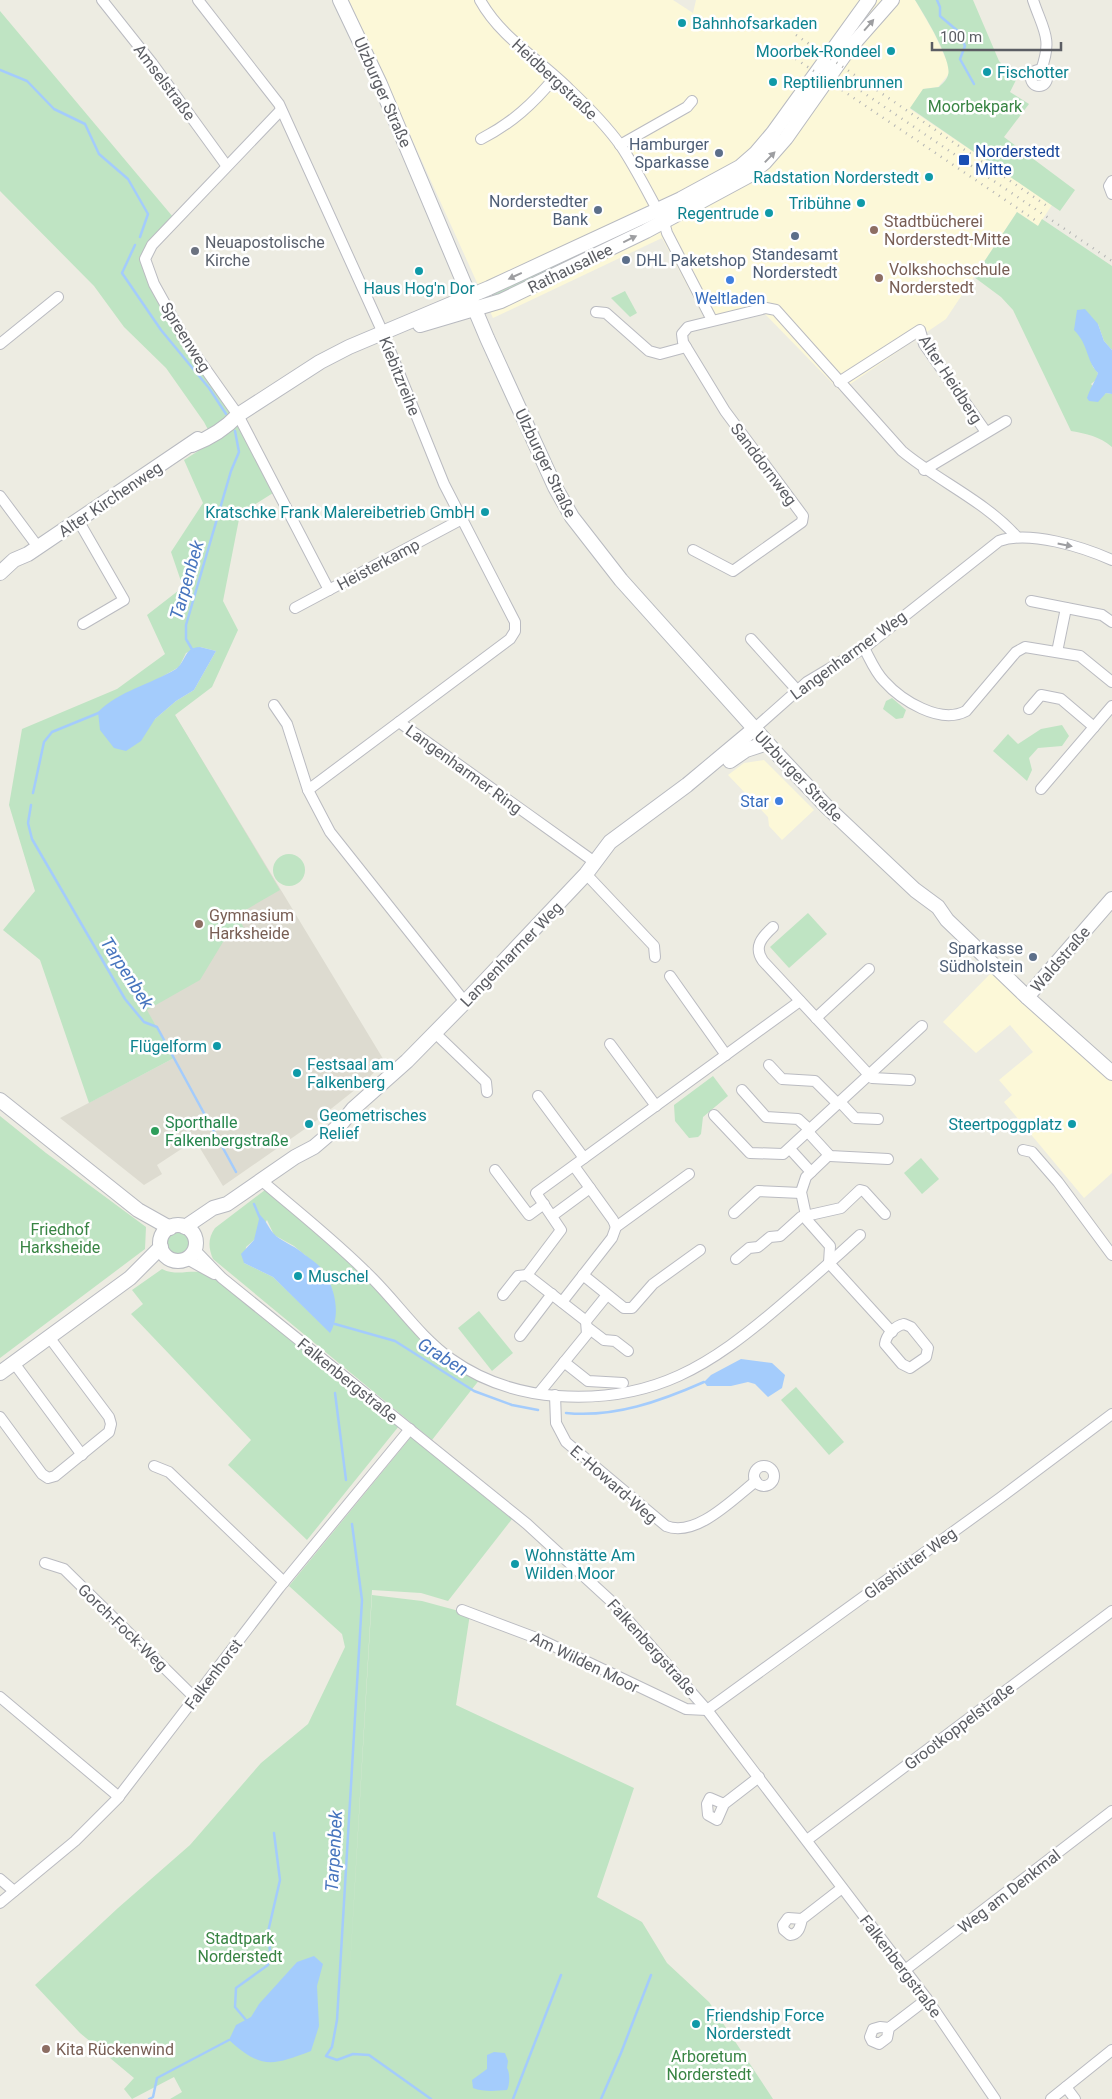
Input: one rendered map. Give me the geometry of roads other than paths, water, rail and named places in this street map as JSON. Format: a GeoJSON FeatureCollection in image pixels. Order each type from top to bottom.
{"type":"FeatureCollection","features":[{"type":"Feature","properties":{"kind":"main road","name":"Ulzburger Straße"},"geometry":{"type":"LineString","coordinates":[[340,0],[380,84],[474,309],[555,487],[572,517],[621,580],[754,729],[827,807],[915,890],[923,902],[947,920],[1027,997],[1112,1074]]}},
{"type":"Feature","properties":{"kind":"main road","name":"Rathausallee"},"geometry":{"type":"LineString","coordinates":[[474,309],[501,301],[661,216],[740,167],[756,153],[773,133],[869,0]]}},
{"type":"Feature","properties":{"kind":"main road","name":"Rathausallee"},"geometry":{"type":"LineString","coordinates":[[469,296],[661,216],[748,176],[765,162],[786,138],[848,50],[892,0]]}},
{"type":"Feature","properties":{"kind":"main road","name":"Alter Kirchenweg"},"geometry":{"type":"LineString","coordinates":[[0,573],[14,560],[33,550],[192,444],[208,438],[230,424],[238,415],[320,362],[404,326],[417,317],[469,296]]}},
{"type":"Feature","properties":{"kind":"main road","name":"Alter Kirchenweg"},"geometry":{"type":"LineString","coordinates":[[404,326],[419,325],[474,309]]}},
{"type":"Feature","properties":{"kind":"main road","name":"Alter Kirchenweg"},"geometry":{"type":"LineString","coordinates":[[0,584],[33,550]]}},
{"type":"Feature","properties":{"kind":"main road","name":"Langenharmer Weg"},"geometry":{"type":"LineString","coordinates":[[192,1249],[227,1204],[296,1156],[308,1141],[353,1109],[435,1034],[591,869],[599,855],[610,842],[688,785],[754,729]]}},
{"type":"Feature","properties":{"kind":"main road","name":"Langenharmer Weg"},"geometry":{"type":"LineString","coordinates":[[688,785],[708,778],[746,750],[767,743]]}},
{"type":"Feature","properties":{"kind":"main road","name":"Waldstraße"},"geometry":{"type":"LineString","coordinates":[[1027,997],[1112,899]]}},
{"type":"Feature","properties":{"kind":"main road"},"geometry":{"type":"LineString","coordinates":[[0,1100],[138,1210],[165,1242],[180,1261],[192,1249],[185,1227],[179,1226],[165,1242],[130,1278],[0,1373]]}},
{"type":"Feature","properties":{"kind":"main road","name":"Langenharmer Weg"},"geometry":{"type":"LineString","coordinates":[[185,1227],[213,1208],[227,1204]]}},
{"type":"Feature","properties":{"kind":"street","name":"Amselstraße"},"geometry":{"type":"LineString","coordinates":[[102,0],[152,63],[226,165]]}},
{"type":"Feature","properties":{"kind":"street","name":"Kiebitzreihe"},"geometry":{"type":"LineString","coordinates":[[198,0],[277,101],[383,334],[444,484],[514,620],[514,633],[510,639],[399,722]]}},
{"type":"Feature","properties":{"kind":"street","name":"Heidbergstraße"},"geometry":{"type":"LineString","coordinates":[[480,0],[491,18],[516,44],[596,115],[620,145],[661,216]]}},
{"type":"Feature","properties":{"kind":"street"},"geometry":{"type":"LineString","coordinates":[[1033,0],[1048,39],[1047,56],[1042,70]]}},
{"type":"Feature","properties":{"kind":"street"},"geometry":{"type":"LineString","coordinates":[[481,138],[507,125],[555,77]]}},
{"type":"Feature","properties":{"kind":"street"},"geometry":{"type":"LineString","coordinates":[[620,145],[687,107],[692,101]]}},
{"type":"Feature","properties":{"kind":"street","name":"Spreenweg"},"geometry":{"type":"LineString","coordinates":[[281,110],[226,165],[152,245],[145,259],[154,284],[185,340],[238,415],[329,590]]}},
{"type":"Feature","properties":{"kind":"street"},"geometry":{"type":"LineString","coordinates":[[1112,180],[1109,186],[1112,194]]}},
{"type":"Feature","properties":{"kind":"street"},"geometry":{"type":"LineString","coordinates":[[661,216],[667,233],[712,320]]}},
{"type":"Feature","properties":{"kind":"street"},"geometry":{"type":"LineString","coordinates":[[0,344],[58,297]]}},
{"type":"Feature","properties":{"kind":"street"},"geometry":{"type":"LineString","coordinates":[[596,312],[606,312],[649,351],[660,354],[686,347],[682,334],[688,327],[766,308],[776,310],[902,451],[924,470],[990,512],[1017,536],[1082,549],[1112,560]]}},
{"type":"Feature","properties":{"kind":"street","name":"Alter Heidberg"},"geometry":{"type":"LineString","coordinates":[[839,382],[920,330],[924,344],[986,432]]}},
{"type":"Feature","properties":{"kind":"street","name":"Sanddornweg"},"geometry":{"type":"LineString","coordinates":[[686,347],[725,411],[803,516],[802,522],[734,571],[693,550]]}},
{"type":"Feature","properties":{"kind":"street","name":"Alter Heidberg"},"geometry":{"type":"LineString","coordinates":[[924,470],[1006,421]]}},
{"type":"Feature","properties":{"kind":"street"},"geometry":{"type":"LineString","coordinates":[[0,496],[33,550]]}},
{"type":"Feature","properties":{"kind":"street","name":"Heisterkamp"},"geometry":{"type":"LineString","coordinates":[[295,608],[462,519]]}},
{"type":"Feature","properties":{"kind":"street"},"geometry":{"type":"LineString","coordinates":[[78,520],[124,600],[83,624]]}},
{"type":"Feature","properties":{"kind":"street","name":"Langenharmer Weg"},"geometry":{"type":"LineString","coordinates":[[754,729],[797,690],[864,648],[990,546],[999,541],[1017,536]]}},
{"type":"Feature","properties":{"kind":"street"},"geometry":{"type":"LineString","coordinates":[[1031,601],[1102,615],[1112,622]]}},
{"type":"Feature","properties":{"kind":"street"},"geometry":{"type":"LineString","coordinates":[[1057,652],[1066,608]]}},
{"type":"Feature","properties":{"kind":"street"},"geometry":{"type":"LineString","coordinates":[[751,639],[797,690]]}},
{"type":"Feature","properties":{"kind":"street"},"geometry":{"type":"LineString","coordinates":[[864,648],[883,680],[904,699],[944,715],[966,711],[1021,649],[1029,647],[1083,658],[1112,682]]}},
{"type":"Feature","properties":{"kind":"street"},"geometry":{"type":"LineString","coordinates":[[1029,709],[1040,695],[1061,699],[1094,727]]}},
{"type":"Feature","properties":{"kind":"street"},"geometry":{"type":"LineString","coordinates":[[274,706],[289,728],[308,790],[323,821],[342,849],[465,1002]]}},
{"type":"Feature","properties":{"kind":"street"},"geometry":{"type":"LineString","coordinates":[[1041,789],[1112,706]]}},
{"type":"Feature","properties":{"kind":"street","name":"Langenharmer Ring"},"geometry":{"type":"LineString","coordinates":[[308,790],[399,722],[591,869]]}},
{"type":"Feature","properties":{"kind":"street"},"geometry":{"type":"LineString","coordinates":[[591,869],[654,946],[655,957]]}},
{"type":"Feature","properties":{"kind":"street"},"geometry":{"type":"LineString","coordinates":[[773,927],[760,941],[760,956],[800,1001],[872,1078],[910,1080]]}},
{"type":"Feature","properties":{"kind":"street"},"geometry":{"type":"LineString","coordinates":[[816,1018],[869,969]]}},
{"type":"Feature","properties":{"kind":"street"},"geometry":{"type":"LineString","coordinates":[[670,976],[726,1054]]}},
{"type":"Feature","properties":{"kind":"street"},"geometry":{"type":"LineString","coordinates":[[503,1295],[518,1276],[527,1274],[561,1231],[536,1193],[800,1001]]}},
{"type":"Feature","properties":{"kind":"street"},"geometry":{"type":"LineString","coordinates":[[714,1115],[750,1153],[782,1155],[922,1026]]}},
{"type":"Feature","properties":{"kind":"street"},"geometry":{"type":"LineString","coordinates":[[435,1034],[486,1082],[487,1092]]}},
{"type":"Feature","properties":{"kind":"street"},"geometry":{"type":"LineString","coordinates":[[610,1044],[656,1106]]}},
{"type":"Feature","properties":{"kind":"street"},"geometry":{"type":"LineString","coordinates":[[769,1065],[782,1079],[816,1081],[855,1118],[878,1120]]}},
{"type":"Feature","properties":{"kind":"street"},"geometry":{"type":"LineString","coordinates":[[742,1090],[767,1117],[798,1118],[829,1155],[888,1159]]}},
{"type":"Feature","properties":{"kind":"street"},"geometry":{"type":"LineString","coordinates":[[538,1096],[584,1158]]}},
{"type":"Feature","properties":{"kind":"street"},"geometry":{"type":"LineString","coordinates":[[790,1149],[811,1172]]}},
{"type":"Feature","properties":{"kind":"street"},"geometry":{"type":"LineString","coordinates":[[1023,1150],[1032,1152],[1058,1182],[1112,1256]]}},
{"type":"Feature","properties":{"kind":"street"},"geometry":{"type":"LineString","coordinates":[[829,1155],[803,1182],[801,1193],[806,1215],[809,1223],[830,1246],[829,1263],[892,1332]]}},
{"type":"Feature","properties":{"kind":"street"},"geometry":{"type":"LineString","coordinates":[[574,1166],[616,1227]]}},
{"type":"Feature","properties":{"kind":"street"},"geometry":{"type":"LineString","coordinates":[[496,1170],[529,1215],[544,1204]]}},
{"type":"Feature","properties":{"kind":"street"},"geometry":{"type":"LineString","coordinates":[[562,1302],[612,1238],[616,1227],[689,1174]]}},
{"type":"Feature","properties":{"kind":"street"},"geometry":{"type":"LineString","coordinates":[[261,1180],[367,1272],[422,1334],[446,1355],[486,1379],[539,1393],[555,1395],[583,1396],[623,1392],[662,1382],[692,1370],[733,1345],[860,1235]]}},
{"type":"Feature","properties":{"kind":"street"},"geometry":{"type":"LineString","coordinates":[[552,1216],[590,1188]]}},
{"type":"Feature","properties":{"kind":"street"},"geometry":{"type":"LineString","coordinates":[[736,1259],[749,1248],[758,1247],[770,1237],[780,1236],[800,1217],[840,1208],[861,1190],[885,1214]]}},
{"type":"Feature","properties":{"kind":"street"},"geometry":{"type":"LineString","coordinates":[[734,1213],[758,1191],[801,1193]]}},
{"type":"Feature","properties":{"kind":"street","name":"Falkenbergstraße"},"geometry":{"type":"LineString","coordinates":[[192,1249],[222,1278],[527,1524],[573,1564],[650,1642],[707,1710],[807,1840],[927,2000],[995,2099]]}},
{"type":"Feature","properties":{"kind":"street"},"geometry":{"type":"LineString","coordinates":[[583,1275],[624,1308],[633,1308],[652,1285],[700,1250]]}},
{"type":"Feature","properties":{"kind":"street"},"geometry":{"type":"LineString","coordinates":[[527,1274],[562,1302],[604,1341],[614,1341],[628,1351]]}},
{"type":"Feature","properties":{"kind":"street"},"geometry":{"type":"LineString","coordinates":[[520,1336],[552,1294]]}},
{"type":"Feature","properties":{"kind":"street"},"geometry":{"type":"LineString","coordinates":[[539,1393],[587,1334],[587,1324],[607,1295]]}},
{"type":"Feature","properties":{"kind":"street"},"geometry":{"type":"LineString","coordinates":[[901,1325],[911,1327],[927,1346],[926,1357],[913,1367],[904,1366],[886,1346],[886,1338],[892,1332],[901,1325]]}},
{"type":"Feature","properties":{"kind":"street"},"geometry":{"type":"LineString","coordinates":[[0,1417],[45,1477],[55,1476],[108,1433],[110,1420],[49,1337]]}},
{"type":"Feature","properties":{"kind":"street"},"geometry":{"type":"LineString","coordinates":[[564,1362],[588,1381],[623,1383]]}},
{"type":"Feature","properties":{"kind":"street"},"geometry":{"type":"LineString","coordinates":[[14,1363],[82,1455]]}},
{"type":"Feature","properties":{"kind":"street","name":"E.-Howard-Weg"},"geometry":{"type":"LineString","coordinates":[[555,1395],[556,1423],[566,1442],[666,1526],[681,1530],[696,1526],[756,1481]]}},
{"type":"Feature","properties":{"kind":"street","name":"Glashütter Weg"},"geometry":{"type":"LineString","coordinates":[[707,1710],[1000,1498],[1112,1414]]}},
{"type":"Feature","properties":{"kind":"street","name":"Falkenhorst"},"geometry":{"type":"LineString","coordinates":[[0,1903],[75,1841],[119,1797],[284,1582],[410,1429]]}},
{"type":"Feature","properties":{"kind":"street"},"geometry":{"type":"LineString","coordinates":[[154,1466],[169,1472],[284,1582]]}},
{"type":"Feature","properties":{"kind":"street","name":"Gorch-Fock-Weg"},"geometry":{"type":"LineString","coordinates":[[46,1563],[64,1570],[195,1698]]}},
{"type":"Feature","properties":{"kind":"street","name":"Am Wilden Moor"},"geometry":{"type":"LineString","coordinates":[[462,1610],[531,1636],[686,1709],[707,1710]]}},
{"type":"Feature","properties":{"kind":"street","name":"Grootkoppelstraße"},"geometry":{"type":"LineString","coordinates":[[807,1840],[1112,1611]]}},
{"type":"Feature","properties":{"kind":"street"},"geometry":{"type":"LineString","coordinates":[[0,1697],[119,1797]]}},
{"type":"Feature","properties":{"kind":"street"},"geometry":{"type":"LineString","coordinates":[[724,1804],[759,1777]]}},
{"type":"Feature","properties":{"kind":"street","name":"Weg am Denkmal"},"geometry":{"type":"LineString","coordinates":[[905,1970],[1112,1811]]}},
{"type":"Feature","properties":{"kind":"street"},"geometry":{"type":"LineString","coordinates":[[0,1879],[14,1891]]}},
{"type":"Feature","properties":{"kind":"street"},"geometry":{"type":"LineString","coordinates":[[802,1919],[842,1888]]}},
{"type":"Feature","properties":{"kind":"street"},"geometry":{"type":"LineString","coordinates":[[889,2028],[927,2000]]}},
{"type":"Feature","properties":{"kind":"street"},"geometry":{"type":"LineString","coordinates":[[1051,2099],[1112,2050]]}},
{"type":"Feature","properties":{"kind":"street"},"geometry":{"type":"LineString","coordinates":[[1066,2087],[1075,2099]]}},
{"type":"Feature","properties":{"kind":"water"},"geometry":{"type":"Polygon","coordinates":[[[1085,309],[1098,324],[1104,341],[1112,350],[1112,394],[1106,393],[1098,402],[1089,401],[1087,398],[1098,373],[1091,363],[1082,341],[1074,330],[1077,310],[1085,309]]]}},
{"type":"Feature","properties":{"kind":"water"},"geometry":{"type":"Polygon","coordinates":[[[200,647],[216,651],[194,690],[176,701],[155,719],[141,741],[126,751],[114,748],[100,730],[98,712],[125,693],[176,669],[191,649],[200,647]]]}},
{"type":"Feature","properties":{"kind":"water"},"geometry":{"type":"Polygon","coordinates":[[[260,1215],[276,1236],[302,1252],[325,1273],[332,1287],[336,1311],[330,1333],[273,1277],[244,1263],[241,1254],[254,1240],[260,1215]]]}},
{"type":"Feature","properties":{"kind":"water"},"geometry":{"type":"Polygon","coordinates":[[[741,1359],[772,1363],[785,1375],[782,1388],[768,1397],[755,1384],[748,1382],[731,1386],[707,1386],[704,1382],[711,1375],[741,1359]]]}},
{"type":"Feature","properties":{"kind":"water"},"geometry":{"type":"Polygon","coordinates":[[[314,1956],[323,1964],[317,1986],[319,2026],[311,2051],[286,2060],[267,2062],[250,2056],[229,2040],[236,2025],[251,2017],[259,2004],[297,1962],[314,1956]]]}},
{"type":"Feature","properties":{"kind":"water"},"geometry":{"type":"Polygon","coordinates":[[[494,2052],[505,2053],[508,2061],[509,2085],[507,2090],[485,2091],[473,2088],[472,2080],[487,2069],[487,2055],[494,2052]]]}},
{"type":"Feature","properties":{"kind":"waterway"},"geometry":{"type":"LineString","coordinates":[[937,0],[940,7],[940,16],[959,32],[965,46],[960,59],[974,84]]}},
{"type":"Feature","properties":{"kind":"waterway","name":"Tarpenbek"},"geometry":{"type":"LineString","coordinates":[[0,70],[27,81],[54,109],[85,124],[99,154],[128,179],[148,214],[140,237]]}},
{"type":"Feature","properties":{"kind":"waterway","name":"Tarpenbek"},"geometry":{"type":"LineString","coordinates":[[135,245],[122,273],[161,330],[209,388],[226,414]]}},
{"type":"Feature","properties":{"kind":"waterway","name":"Tarpenbek"},"geometry":{"type":"LineString","coordinates":[[193,651],[186,639],[186,625],[231,471],[239,452],[235,431]]}},
{"type":"Feature","properties":{"kind":"waterway","name":"Tarpenbek"},"geometry":{"type":"LineString","coordinates":[[33,793],[44,742],[52,732],[101,712]]}},
{"type":"Feature","properties":{"kind":"waterway","name":"Tarpenbek"},"geometry":{"type":"LineString","coordinates":[[31,805],[28,823],[32,839],[125,999],[144,1022],[157,1027],[236,1172]]}},
{"type":"Feature","properties":{"kind":"waterway","name":"Tarpenbek"},"geometry":{"type":"LineString","coordinates":[[254,1204],[260,1218]]}},
{"type":"Feature","properties":{"kind":"waterway","name":"Graben"},"geometry":{"type":"LineString","coordinates":[[335,1324],[395,1341],[474,1391],[512,1405],[538,1410]]}},
{"type":"Feature","properties":{"kind":"waterway","name":"Graben"},"geometry":{"type":"LineString","coordinates":[[566,1413],[602,1413],[637,1406],[671,1396],[704,1382]]}},
{"type":"Feature","properties":{"kind":"waterway","name":"Tarpenbek"},"geometry":{"type":"LineString","coordinates":[[335,1393],[346,1480]]}},
{"type":"Feature","properties":{"kind":"waterway","name":"Tarpenbek"},"geometry":{"type":"LineString","coordinates":[[352,1524],[362,1600],[337,2020],[332,2047],[326,2056],[337,2060],[353,2054],[369,2055],[431,2099]]}},
{"type":"Feature","properties":{"kind":"waterway"},"geometry":{"type":"LineString","coordinates":[[246,2020],[235,2007],[236,1988],[268,1965],[270,1951],[268,1932],[280,1880],[274,1833]]}},
{"type":"Feature","properties":{"kind":"waterway"},"geometry":{"type":"LineString","coordinates":[[513,2099],[561,1975]]}},
{"type":"Feature","properties":{"kind":"waterway"},"geometry":{"type":"LineString","coordinates":[[601,2099],[651,1975]]}},
{"type":"Feature","properties":{"kind":"waterway"},"geometry":{"type":"LineString","coordinates":[[149,2099],[153,2097],[157,2078],[229,2040]]}},
{"type":"Feature","properties":{"kind":"railway"},"geometry":{"type":"LineString","coordinates":[[796,35],[1047,206]]}},
{"type":"Feature","properties":{"kind":"railway"},"geometry":{"type":"LineString","coordinates":[[784,51],[1035,220]]}},
{"type":"Feature","properties":{"kind":"railway"},"geometry":{"type":"LineString","coordinates":[[861,91],[1112,261]]}},
{"type":"Feature","properties":{"kind":"place","name":"Bahnhofsarkaden"},"geometry":{"type":"Point","coordinates":[682,23]}},
{"type":"Feature","properties":{"kind":"place","name":"Moorbek-Rondeel"},"geometry":{"type":"Point","coordinates":[891,51]}},
{"type":"Feature","properties":{"kind":"place","name":"Fischotter"},"geometry":{"type":"Point","coordinates":[987,72]}},
{"type":"Feature","properties":{"kind":"place","name":"Reptilienbrunnen"},"geometry":{"type":"Point","coordinates":[773,82]}},
{"type":"Feature","properties":{"kind":"place","name":"Hamburger Sparkasse"},"geometry":{"type":"Point","coordinates":[719,153]}},
{"type":"Feature","properties":{"kind":"place","name":"Norderstedt Mitte"},"geometry":{"type":"Point","coordinates":[964,160]}},
{"type":"Feature","properties":{"kind":"place","name":"Radstation Norderstedt"},"geometry":{"type":"Point","coordinates":[929,177]}},
{"type":"Feature","properties":{"kind":"place","name":"Tribühne"},"geometry":{"type":"Point","coordinates":[861,203]}},
{"type":"Feature","properties":{"kind":"place","name":"Norderstedter Bank"},"geometry":{"type":"Point","coordinates":[598,210]}},
{"type":"Feature","properties":{"kind":"place","name":"Regentrude"},"geometry":{"type":"Point","coordinates":[769,213]}},
{"type":"Feature","properties":{"kind":"place","name":"Stadtbücherei Norderstedt-Mitte"},"geometry":{"type":"Point","coordinates":[874,230]}},
{"type":"Feature","properties":{"kind":"place","name":"Standesamt Norderstedt"},"geometry":{"type":"Point","coordinates":[795,236]}},
{"type":"Feature","properties":{"kind":"place","name":"Neuapostolische Kirche"},"geometry":{"type":"Point","coordinates":[195,251]}},
{"type":"Feature","properties":{"kind":"place","name":"DHL Paketshop"},"geometry":{"type":"Point","coordinates":[626,260]}},
{"type":"Feature","properties":{"kind":"place","name":"Haus Hog'n Dor"},"geometry":{"type":"Point","coordinates":[419,271]}},
{"type":"Feature","properties":{"kind":"place","name":"Volkshochschule Norderstedt"},"geometry":{"type":"Point","coordinates":[879,278]}},
{"type":"Feature","properties":{"kind":"place","name":"Weltladen"},"geometry":{"type":"Point","coordinates":[730,280]}},
{"type":"Feature","properties":{"kind":"place","name":"Kratschke Frank Malereibetrieb GmbH"},"geometry":{"type":"Point","coordinates":[485,512]}},
{"type":"Feature","properties":{"kind":"place","name":"Star"},"geometry":{"type":"Point","coordinates":[779,801]}},
{"type":"Feature","properties":{"kind":"place","name":"Gymnasium Harksheide"},"geometry":{"type":"Point","coordinates":[199,924]}},
{"type":"Feature","properties":{"kind":"place","name":"Sparkasse Südholstein"},"geometry":{"type":"Point","coordinates":[1033,957]}},
{"type":"Feature","properties":{"kind":"place","name":"Flügelform"},"geometry":{"type":"Point","coordinates":[217,1046]}},
{"type":"Feature","properties":{"kind":"place","name":"Festsaal am Falkenberg"},"geometry":{"type":"Point","coordinates":[297,1073]}},
{"type":"Feature","properties":{"kind":"place","name":"Geometrisches Relief"},"geometry":{"type":"Point","coordinates":[309,1124]}},
{"type":"Feature","properties":{"kind":"place","name":"Steertpoggplatz"},"geometry":{"type":"Point","coordinates":[1072,1124]}},
{"type":"Feature","properties":{"kind":"place","name":"Sporthalle Falkenbergstraße"},"geometry":{"type":"Point","coordinates":[155,1131]}},
{"type":"Feature","properties":{"kind":"place","name":"Muschel"},"geometry":{"type":"Point","coordinates":[298,1276]}},
{"type":"Feature","properties":{"kind":"place","name":"Wohnstätte Am Wilden Moor"},"geometry":{"type":"Point","coordinates":[515,1564]}},
{"type":"Feature","properties":{"kind":"place","name":"Friendship Force Norderstedt"},"geometry":{"type":"Point","coordinates":[696,2024]}},
{"type":"Feature","properties":{"kind":"place","name":"Kita Rückenwind"},"geometry":{"type":"Point","coordinates":[46,2049]}},
{"type":"Feature","properties":{"kind":"park label","name":"Moorbekpark"},"geometry":{"type":"Point","coordinates":[975,106]}},
{"type":"Feature","properties":{"kind":"park label","name":"Friedhof Harksheide"},"geometry":{"type":"Point","coordinates":[60,1238]}},
{"type":"Feature","properties":{"kind":"park label","name":"Stadtpark Norderstedt"},"geometry":{"type":"Point","coordinates":[240,1947]}},
{"type":"Feature","properties":{"kind":"park label","name":"Arboretum Norderstedt"},"geometry":{"type":"Point","coordinates":[709,2065]}}]}
